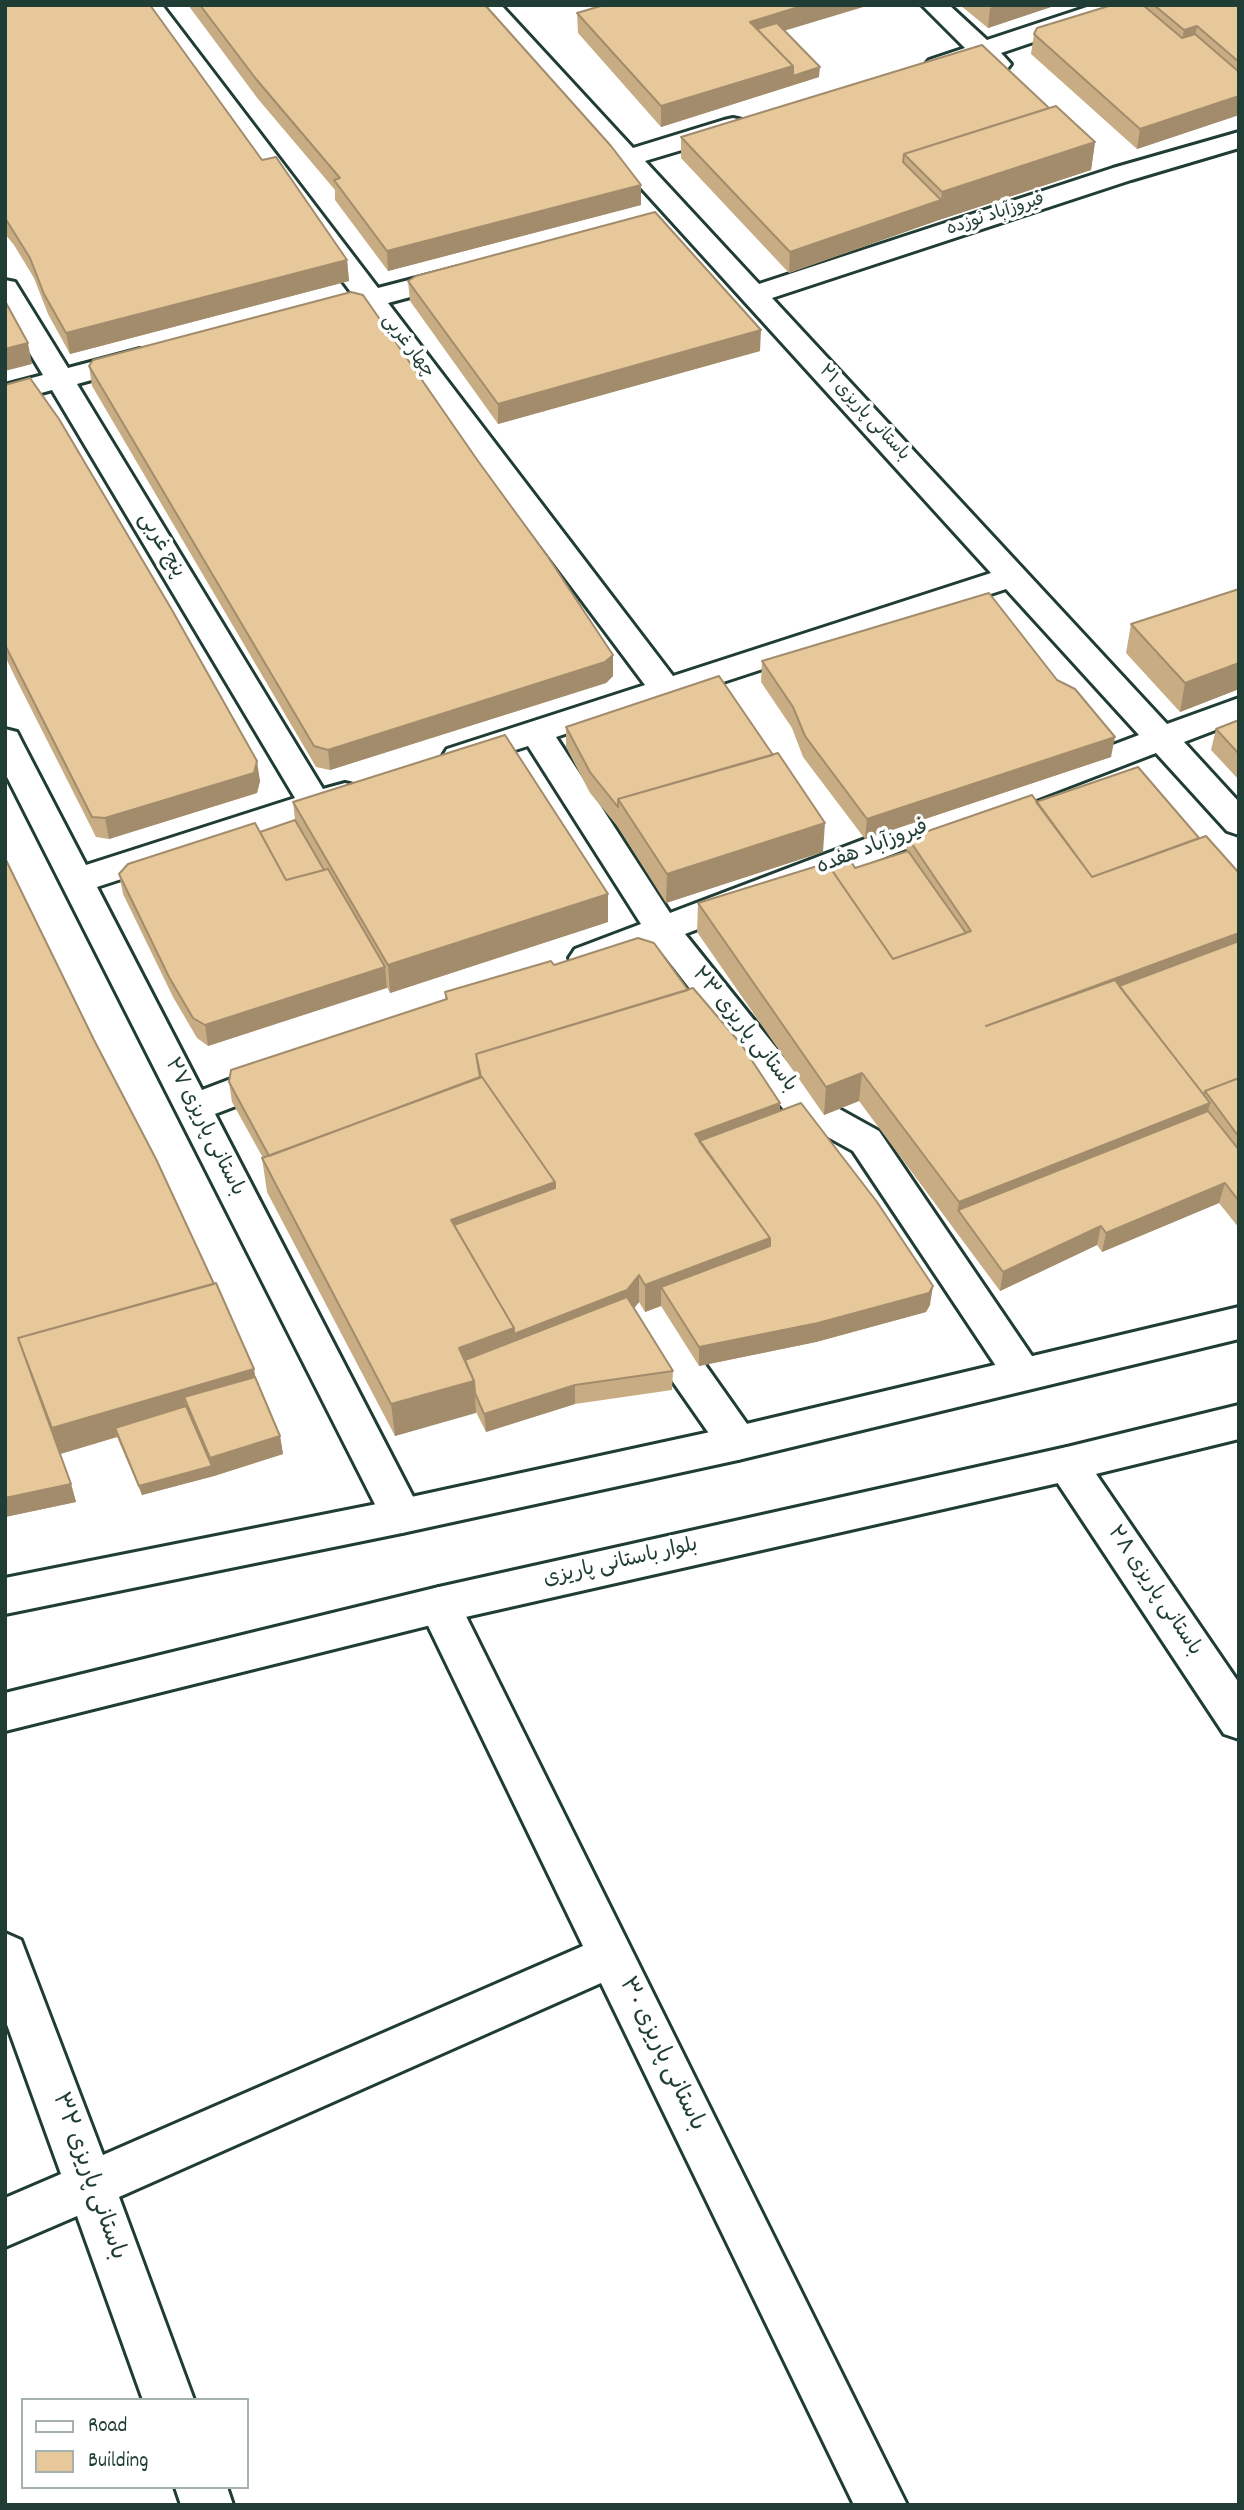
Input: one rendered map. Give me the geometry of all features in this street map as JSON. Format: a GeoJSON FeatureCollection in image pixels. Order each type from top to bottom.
{"type":"FeatureCollection","features":[{"type":"Feature","properties":{"kind":"street","name":"چهار غربی"},"geometry":{"type":"LineString","coordinates":[[149,5],[666,690]]}},
{"type":"Feature","properties":{"kind":"street","name":"باستانی پاریزی ۲۱"},"geometry":{"type":"LineString","coordinates":[[487,5],[628,158],[667,219],[754,295],[1239,823]]}},
{"type":"Feature","properties":{"kind":"street"},"geometry":{"type":"LineString","coordinates":[[934,5],[1013,77]]}},
{"type":"Feature","properties":{"kind":"street"},"geometry":{"type":"LineString","coordinates":[[917,71],[1119,5]]}},
{"type":"Feature","properties":{"kind":"street"},"geometry":{"type":"LineString","coordinates":[[628,158],[759,118]]}},
{"type":"Feature","properties":{"kind":"street","name":"فیروزآباد نوزده"},"geometry":{"type":"LineString","coordinates":[[754,295],[1112,165],[1239,140]]}},
{"type":"Feature","properties":{"kind":"street"},"geometry":{"type":"LineString","coordinates":[[317,313],[478,270]]}},
{"type":"Feature","properties":{"kind":"street","name":"پنج غربی"},"geometry":{"type":"LineString","coordinates":[[5,288],[315,804]]}},
{"type":"Feature","properties":{"kind":"street"},"geometry":{"type":"LineString","coordinates":[[5,394],[168,351]]}},
{"type":"Feature","properties":{"kind":"street"},"geometry":{"type":"LineString","coordinates":[[432,766],[1012,577]]}},
{"type":"Feature","properties":{"kind":"street","name":"فیروزآباد هفده"},"geometry":{"type":"LineString","coordinates":[[557,969],[1239,709]]}},
{"type":"Feature","properties":{"kind":"street","name":"باستانی پاریزی ۲۳"},"geometry":{"type":"LineString","coordinates":[[536,732],[662,929],[801,1105],[866,1141],[1022,1373]]}},
{"type":"Feature","properties":{"kind":"street","name":"باستانی پاریزی ۲۷"},"geometry":{"type":"LineString","coordinates":[[5,740],[402,1516]]}},
{"type":"Feature","properties":{"kind":"street"},"geometry":{"type":"LineString","coordinates":[[78,881],[380,783]]}},
{"type":"Feature","properties":{"kind":"street"},"geometry":{"type":"LineString","coordinates":[[193,1108],[310,1063]]}},
{"type":"Feature","properties":{"kind":"street"},"geometry":{"type":"LineString","coordinates":[[618,1272],[738,1443]]}},
{"type":"Feature","properties":{"kind":"street"},"geometry":{"type":"LineString","coordinates":[[5,1596],[402,1516],[738,1443],[1239,1323]]}},
{"type":"Feature","properties":{"kind":"street","name":"بلوار باستانی پاریزی"},"geometry":{"type":"LineString","coordinates":[[5,1712],[439,1605],[1068,1464],[1239,1422]]}},
{"type":"Feature","properties":{"kind":"street","name":"باستانی پاریزی ۲۸"},"geometry":{"type":"LineString","coordinates":[[1068,1464],[1239,1720]]}},
{"type":"Feature","properties":{"kind":"street","name":"باستانی پاریزی ۳۰"},"geometry":{"type":"LineString","coordinates":[[439,1605],[881,2505]]}},
{"type":"Feature","properties":{"kind":"street","name":"باستانی پاریزی ۳۲"},"geometry":{"type":"LineString","coordinates":[[5,1955],[168,2398]]}},
{"type":"Feature","properties":{"kind":"street"},"geometry":{"type":"LineString","coordinates":[[5,2222],[611,1956]]}},
{"type":"Feature","properties":{"kind":"building"},"geometry":{"type":"Polygon","coordinates":[[[5,5],[150,5],[262,160],[276,157],[347,260],[66,333],[44,294],[30,258],[5,218],[5,5]]]}},
{"type":"Feature","properties":{"kind":"building"},"geometry":{"type":"Polygon","coordinates":[[[200,5],[485,5],[611,146],[641,185],[387,251],[334,180],[340,178],[256,79],[200,5]]]}},
{"type":"Feature","properties":{"kind":"building"},"geometry":{"type":"Polygon","coordinates":[[[604,5],[805,5],[750,22],[793,66],[661,106],[577,13],[604,5]]]}},
{"type":"Feature","properties":{"kind":"building"},"geometry":{"type":"Polygon","coordinates":[[[1112,5],[1143,5],[1182,38],[1195,34],[1239,72],[1239,96],[1140,129],[1034,34],[1037,28],[1112,5]]]}},
{"type":"Feature","properties":{"kind":"building"},"geometry":{"type":"Polygon","coordinates":[[[1154,5],[1239,5],[1239,62],[1197,26],[1184,30],[1154,5]]]}},
{"type":"Feature","properties":{"kind":"building"},"geometry":{"type":"Polygon","coordinates":[[[777,23],[820,67],[793,76],[793,66],[757,29],[777,23]]]}},
{"type":"Feature","properties":{"kind":"building"},"geometry":{"type":"Polygon","coordinates":[[[982,45],[1049,108],[904,154],[903,162],[941,200],[790,252],[681,137],[982,45]]]}},
{"type":"Feature","properties":{"kind":"building"},"geometry":{"type":"Polygon","coordinates":[[[1056,106],[1095,142],[942,192],[904,154],[1056,106]]]}},
{"type":"Feature","properties":{"kind":"building"},"geometry":{"type":"Polygon","coordinates":[[[655,212],[761,330],[498,404],[408,281],[416,276],[655,212]]]}},
{"type":"Feature","properties":{"kind":"building"},"geometry":{"type":"Polygon","coordinates":[[[351,292],[363,295],[548,557],[613,655],[605,662],[328,750],[314,746],[89,366],[93,360],[351,292]]]}},
{"type":"Feature","properties":{"kind":"building"},"geometry":{"type":"Polygon","coordinates":[[[5,301],[28,343],[5,349],[5,301]]]}},
{"type":"Feature","properties":{"kind":"building"},"geometry":{"type":"Polygon","coordinates":[[[30,378],[59,419],[172,610],[257,761],[254,773],[105,818],[92,817],[5,645],[5,385],[30,378]]]}},
{"type":"Feature","properties":{"kind":"building"},"geometry":{"type":"Polygon","coordinates":[[[1239,589],[1239,663],[1185,683],[1131,624],[1239,589]]]}},
{"type":"Feature","properties":{"kind":"building"},"geometry":{"type":"Polygon","coordinates":[[[989,593],[1057,680],[1075,689],[1115,737],[867,819],[805,736],[793,707],[762,661],[989,593]]]}},
{"type":"Feature","properties":{"kind":"building"},"geometry":{"type":"Polygon","coordinates":[[[719,676],[773,755],[618,799],[618,807],[590,772],[566,727],[719,676]]]}},
{"type":"Feature","properties":{"kind":"building"},"geometry":{"type":"Polygon","coordinates":[[[1239,720],[1239,754],[1216,729],[1239,720]]]}},
{"type":"Feature","properties":{"kind":"building"},"geometry":{"type":"Polygon","coordinates":[[[505,735],[608,894],[388,965],[293,802],[505,735]]]}},
{"type":"Feature","properties":{"kind":"building"},"geometry":{"type":"Polygon","coordinates":[[[778,753],[825,823],[667,874],[618,799],[778,753]]]}},
{"type":"Feature","properties":{"kind":"building"},"geometry":{"type":"Polygon","coordinates":[[[1138,767],[1199,838],[1092,877],[1036,802],[1138,767]]]}},
{"type":"Feature","properties":{"kind":"building"},"geometry":{"type":"Polygon","coordinates":[[[1032,795],[1092,877],[1206,836],[1239,873],[1239,933],[986,1026],[1115,980],[1210,1103],[959,1202],[862,1073],[826,1087],[698,903],[827,863],[893,959],[971,931],[908,838],[1032,795]]]}},
{"type":"Feature","properties":{"kind":"building"},"geometry":{"type":"Polygon","coordinates":[[[295,820],[324,870],[286,880],[260,832],[295,820]]]}},
{"type":"Feature","properties":{"kind":"building"},"geometry":{"type":"Polygon","coordinates":[[[255,823],[286,880],[328,869],[385,967],[205,1025],[193,1018],[169,977],[119,874],[128,864],[255,823]]]}},
{"type":"Feature","properties":{"kind":"building"},"geometry":{"type":"Polygon","coordinates":[[[908,851],[966,933],[893,959],[831,869],[852,863],[855,868],[908,851]]]}},
{"type":"Feature","properties":{"kind":"building"},"geometry":{"type":"Polygon","coordinates":[[[5,858],[156,1159],[214,1284],[18,1338],[71,1484],[5,1498],[5,858]]]}},
{"type":"Feature","properties":{"kind":"building"},"geometry":{"type":"Polygon","coordinates":[[[638,938],[654,943],[688,990],[476,1054],[480,1077],[269,1156],[229,1082],[231,1070],[447,999],[445,992],[551,961],[554,965],[638,938]]]}},
{"type":"Feature","properties":{"kind":"building"},"geometry":{"type":"Polygon","coordinates":[[[1239,941],[1239,1078],[1205,1091],[1204,1095],[1119,986],[1239,941]]]}},
{"type":"Feature","properties":{"kind":"building"},"geometry":{"type":"Polygon","coordinates":[[[693,988],[741,1044],[780,1103],[695,1134],[770,1238],[645,1285],[639,1275],[627,1290],[514,1334],[514,1328],[454,1225],[555,1188],[555,1182],[481,1077],[476,1054],[693,988]]]}},
{"type":"Feature","properties":{"kind":"building"},"geometry":{"type":"Polygon","coordinates":[[[482,1077],[555,1182],[451,1220],[514,1328],[459,1348],[474,1381],[391,1404],[262,1158],[482,1077]]]}},
{"type":"Feature","properties":{"kind":"building"},"geometry":{"type":"Polygon","coordinates":[[[1239,1078],[1239,1137],[1205,1091],[1239,1078]]]}},
{"type":"Feature","properties":{"kind":"building"},"geometry":{"type":"Polygon","coordinates":[[[801,1103],[877,1202],[933,1286],[929,1293],[818,1323],[699,1347],[661,1287],[770,1246],[770,1238],[699,1141],[801,1103]]]}},
{"type":"Feature","properties":{"kind":"building"},"geometry":{"type":"Polygon","coordinates":[[[1208,1111],[1239,1150],[1239,1201],[1225,1183],[1106,1233],[1101,1226],[1003,1272],[958,1210],[1208,1111]]]}},
{"type":"Feature","properties":{"kind":"building"},"geometry":{"type":"Polygon","coordinates":[[[216,1283],[254,1369],[52,1428],[18,1338],[216,1283]]]}},
{"type":"Feature","properties":{"kind":"building"},"geometry":{"type":"Polygon","coordinates":[[[627,1297],[673,1371],[575,1385],[484,1414],[465,1360],[627,1297]]]}},
{"type":"Feature","properties":{"kind":"building"},"geometry":{"type":"Polygon","coordinates":[[[255,1377],[280,1436],[210,1458],[184,1397],[255,1377]]]}},
{"type":"Feature","properties":{"kind":"building"},"geometry":{"type":"Polygon","coordinates":[[[186,1406],[212,1466],[139,1486],[115,1428],[186,1406]]]}}]}
